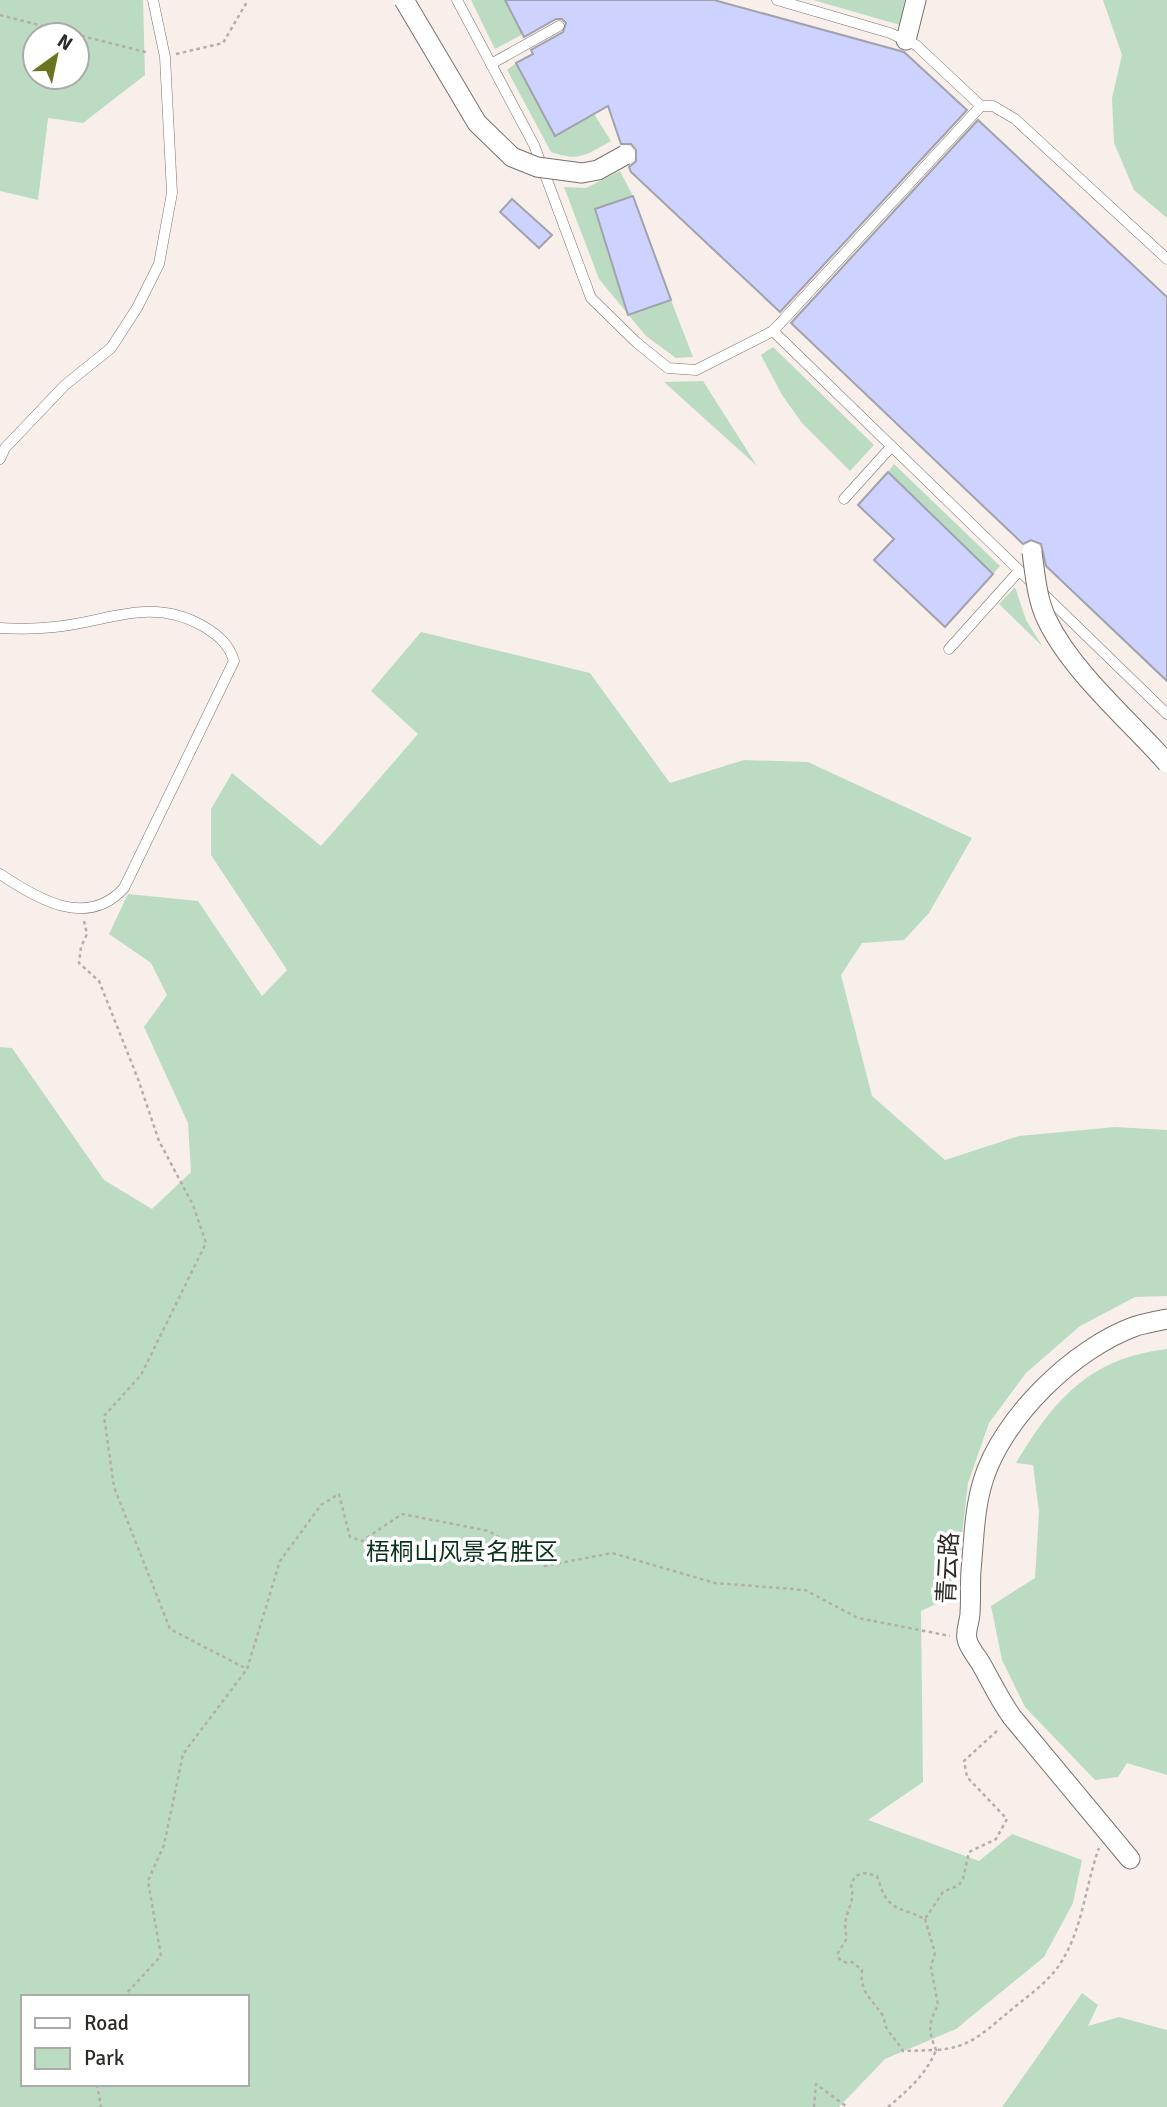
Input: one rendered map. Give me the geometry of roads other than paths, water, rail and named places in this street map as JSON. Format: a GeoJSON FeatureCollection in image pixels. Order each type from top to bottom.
{"type":"FeatureCollection","features":[{"type":"Feature","properties":{"kind":"street"},"geometry":{"type":"LineString","coordinates":[[404,0],[478,124],[512,158],[537,167],[582,173],[598,170],[625,155]]}},
{"type":"Feature","properties":{"kind":"street"},"geometry":{"type":"LineString","coordinates":[[906,40],[916,0]]}},
{"type":"Feature","properties":{"kind":"street"},"geometry":{"type":"LineString","coordinates":[[1032,552],[1036,580],[1047,619],[1078,667],[1167,763]]}},
{"type":"Feature","properties":{"kind":"street","name":"青云路"},"geometry":{"type":"LineString","coordinates":[[1130,1859],[1012,1717],[995,1693],[967,1640],[977,1503],[983,1479],[994,1454],[1011,1427],[1035,1398],[1069,1366],[1112,1336],[1138,1325],[1167,1319]]}},
{"type":"Feature","properties":{"kind":"lane"},"geometry":{"type":"LineString","coordinates":[[0,458],[5,448],[65,384],[111,348],[137,308],[159,264],[172,192],[165,57],[153,0]]}},
{"type":"Feature","properties":{"kind":"lane"},"geometry":{"type":"LineString","coordinates":[[457,0],[534,145],[591,298],[636,342],[668,368],[696,370],[774,331],[981,106]]}},
{"type":"Feature","properties":{"kind":"lane"},"geometry":{"type":"LineString","coordinates":[[777,0],[890,33],[916,45],[981,106],[993,106],[1015,120],[1167,260]]}},
{"type":"Feature","properties":{"kind":"lane"},"geometry":{"type":"LineString","coordinates":[[491,64],[559,26]]}},
{"type":"Feature","properties":{"kind":"lane"},"geometry":{"type":"LineString","coordinates":[[774,331],[1167,714]]}},
{"type":"Feature","properties":{"kind":"lane"},"geometry":{"type":"LineString","coordinates":[[844,499],[891,447]]}},
{"type":"Feature","properties":{"kind":"lane"},"geometry":{"type":"LineString","coordinates":[[949,649],[1019,571]]}},
{"type":"Feature","properties":{"kind":"lane"},"geometry":{"type":"LineString","coordinates":[[0,628],[56,627],[114,614],[147,611],[171,613],[190,619],[214,632],[230,648],[234,661],[124,888],[112,900],[98,906],[79,909],[60,906],[24,890],[0,874]]}},
{"type":"Feature","properties":{"kind":"park label","name":"梧桐山风景名胜区"},"geometry":{"type":"Point","coordinates":[462,1552]}}]}
